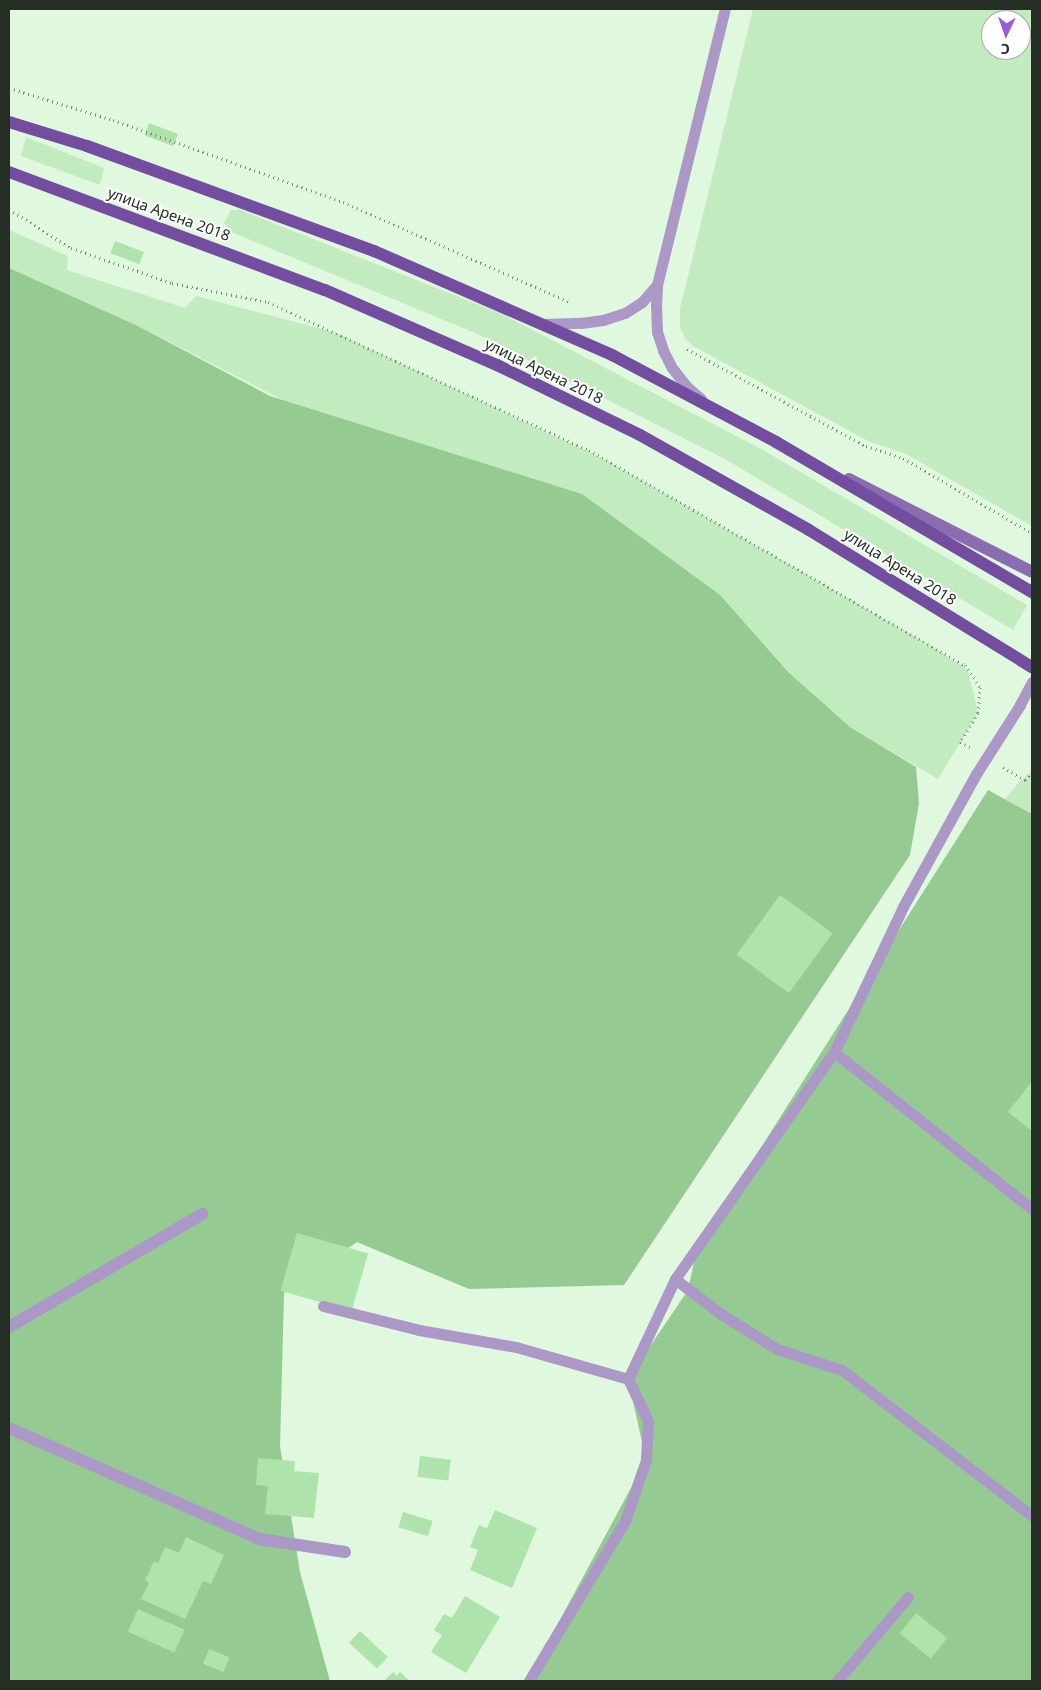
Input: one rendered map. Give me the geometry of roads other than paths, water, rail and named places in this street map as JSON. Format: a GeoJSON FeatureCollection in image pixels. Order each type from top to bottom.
{"type":"FeatureCollection","features":[{"type":"Feature","properties":{"kind":"main road"},"geometry":{"type":"LineString","coordinates":[[9,122],[87,146],[374,251],[544,324],[612,355],[713,410],[1032,572]]}},
{"type":"Feature","properties":{"kind":"main road","name":"улица Арена 2018"},"geometry":{"type":"LineString","coordinates":[[9,172],[326,290],[515,374],[640,435],[800,525],[1032,667]]}},
{"type":"Feature","properties":{"kind":"main road"},"geometry":{"type":"LineString","coordinates":[[776,442],[1032,592]]}},
{"type":"Feature","properties":{"kind":"street"},"geometry":{"type":"LineString","coordinates":[[9,1327],[202,1214]]}},
{"type":"Feature","properties":{"kind":"street"},"geometry":{"type":"LineString","coordinates":[[9,1428],[259,1539],[345,1552]]}},
{"type":"Feature","properties":{"kind":"lane"},"geometry":{"type":"LineString","coordinates":[[713,410],[687,387],[672,368],[663,350],[657,332],[657,285],[725,9]]}},
{"type":"Feature","properties":{"kind":"lane"},"geometry":{"type":"LineString","coordinates":[[544,324],[582,323],[603,320],[625,313],[642,302],[657,285]]}},
{"type":"Feature","properties":{"kind":"lane"},"geometry":{"type":"LineString","coordinates":[[628,1380],[675,1279],[834,1052],[903,907],[976,774],[1032,682]]}},
{"type":"Feature","properties":{"kind":"lane"},"geometry":{"type":"LineString","coordinates":[[834,1052],[1032,1209]]}},
{"type":"Feature","properties":{"kind":"lane"},"geometry":{"type":"LineString","coordinates":[[675,1279],[721,1314],[777,1349],[842,1370],[1032,1516]]}},
{"type":"Feature","properties":{"kind":"lane"},"geometry":{"type":"LineString","coordinates":[[323,1306],[419,1330],[516,1348],[628,1380],[648,1421],[646,1460],[625,1522],[529,1681]]}},
{"type":"Feature","properties":{"kind":"lane"},"geometry":{"type":"LineString","coordinates":[[837,1681],[908,1597]]}}]}
